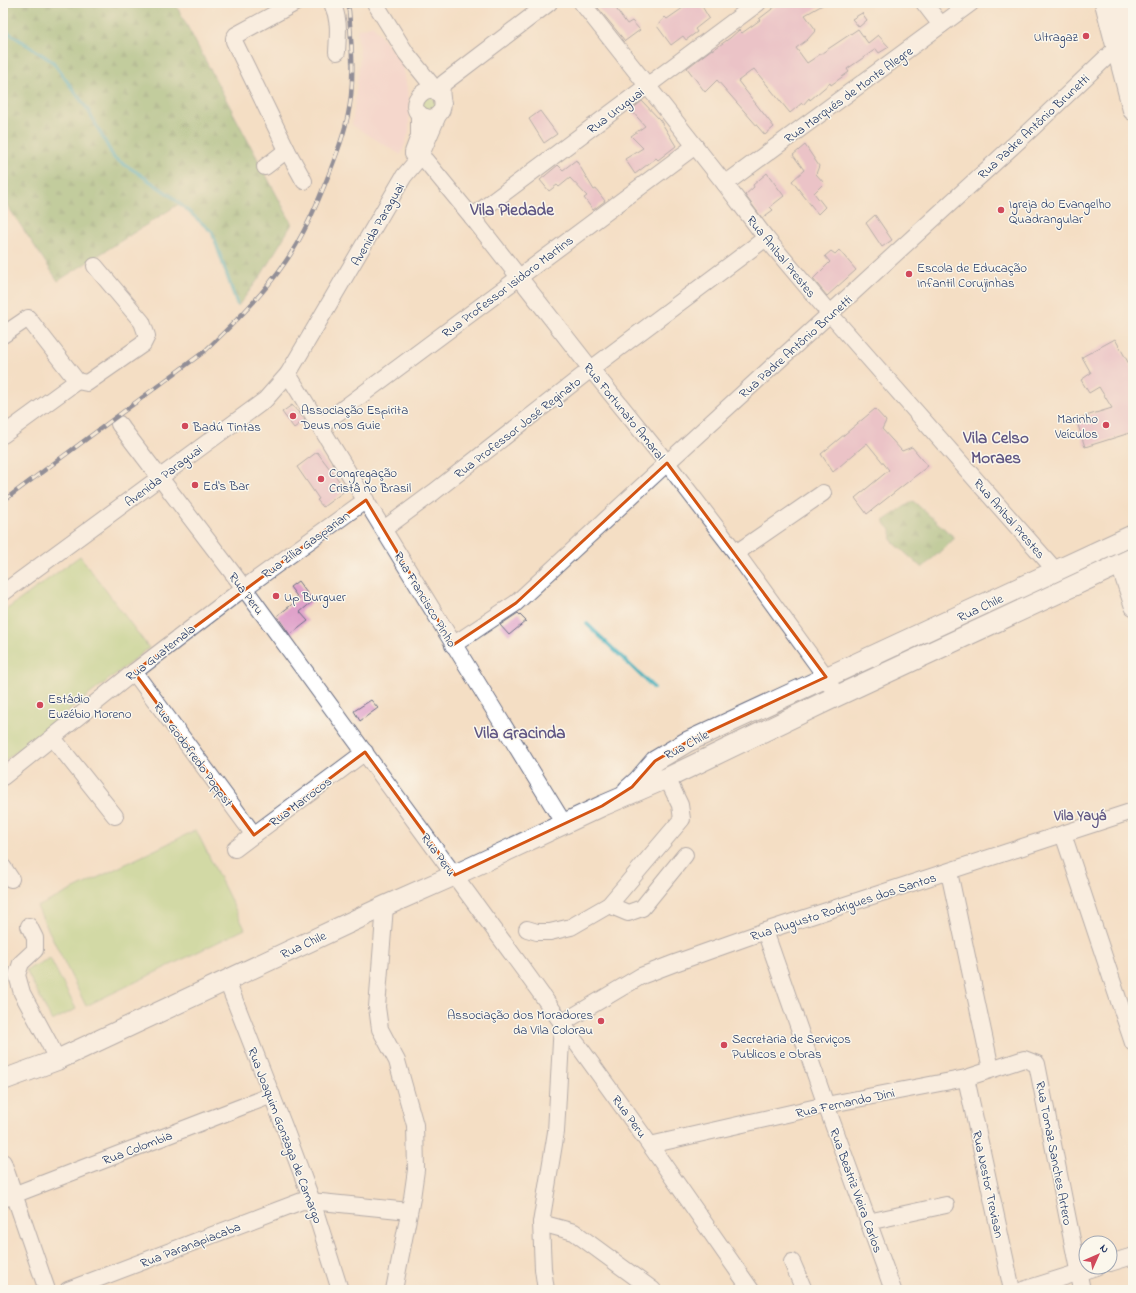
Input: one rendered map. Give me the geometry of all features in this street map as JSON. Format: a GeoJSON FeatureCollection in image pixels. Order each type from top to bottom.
{"type":"FeatureCollection","features":[{"type":"Feature","properties":{"kind":"main road"},"geometry":{"type":"LineString","coordinates":[[1105,3],[1128,46]]}},
{"type":"Feature","properties":{"kind":"main road"},"geometry":{"type":"LineString","coordinates":[[1122,3],[1128,46],[1133,110]]}},
{"type":"Feature","properties":{"kind":"main road","name":"Rua Chile"},"geometry":{"type":"LineString","coordinates":[[602,806],[632,787],[655,761],[687,742],[1133,535]]}},
{"type":"Feature","properties":{"kind":"main road","name":"Rua Chile"},"geometry":{"type":"LineString","coordinates":[[3,1080],[57,1060],[385,906],[602,806],[667,778],[837,696],[1126,562]]}},
{"type":"Feature","properties":{"kind":"main road","name":"Rua Chile"},"geometry":{"type":"LineString","coordinates":[[655,761],[653,771],[656,776],[662,779],[667,778]]}},
{"type":"Feature","properties":{"kind":"street"},"geometry":{"type":"LineString","coordinates":[[295,3],[236,36],[234,41],[287,150],[304,181]]}},
{"type":"Feature","properties":{"kind":"street"},"geometry":{"type":"LineString","coordinates":[[332,3],[339,27],[337,52]]}},
{"type":"Feature","properties":{"kind":"street"},"geometry":{"type":"LineString","coordinates":[[375,3],[406,53],[440,102]]}},
{"type":"Feature","properties":{"kind":"street","name":"Avenida Paraguai"},"geometry":{"type":"LineString","coordinates":[[3,593],[264,400],[288,374],[416,155],[440,102],[444,83],[549,3]]}},
{"type":"Feature","properties":{"kind":"street","name":"Rua Anibal Prestes"},"geometry":{"type":"LineString","coordinates":[[582,3],[694,146],[726,184],[766,238],[830,314],[1056,571]]}},
{"type":"Feature","properties":{"kind":"street","name":"Rua Uruguai"},"geometry":{"type":"LineString","coordinates":[[472,217],[758,3]]}},
{"type":"Feature","properties":{"kind":"street"},"geometry":{"type":"LineString","coordinates":[[924,3],[941,25]]}},
{"type":"Feature","properties":{"kind":"street","name":"Rua Marqués de Monte Alegre"},"geometry":{"type":"LineString","coordinates":[[726,184],[971,3]]}},
{"type":"Feature","properties":{"kind":"street","name":"Rua Padre Antônio Brunetti"},"geometry":{"type":"LineString","coordinates":[[453,645],[516,603],[1027,133],[1111,53],[1128,46]]}},
{"type":"Feature","properties":{"kind":"street","name":"Avenida Paraguai"},"geometry":{"type":"LineString","coordinates":[[406,53],[417,97],[415,105],[419,113],[419,136],[416,155]]}},
{"type":"Feature","properties":{"kind":"street"},"geometry":{"type":"LineString","coordinates":[[417,97],[423,91],[427,90],[436,92],[440,102],[436,116],[429,118],[422,116],[419,113]]}},
{"type":"Feature","properties":{"kind":"street","name":"Rua Professor Isidoro Martins"},"geometry":{"type":"LineString","coordinates":[[320,426],[694,146]]}},
{"type":"Feature","properties":{"kind":"street"},"geometry":{"type":"LineString","coordinates":[[265,166],[287,150]]}},
{"type":"Feature","properties":{"kind":"street","name":"Rua Fortunato Amaral"},"geometry":{"type":"LineString","coordinates":[[416,155],[426,161],[472,217],[667,463],[736,553],[826,678]]}},
{"type":"Feature","properties":{"kind":"street","name":"Rua Professor José Reginato"},"geometry":{"type":"LineString","coordinates":[[384,529],[434,492],[591,369],[766,238]]}},
{"type":"Feature","properties":{"kind":"street"},"geometry":{"type":"LineString","coordinates":[[3,335],[28,318],[77,381],[87,383],[143,344],[147,336],[142,322],[95,266]]}},
{"type":"Feature","properties":{"kind":"street","name":"Rua Francisco Pinho"},"geometry":{"type":"LineString","coordinates":[[288,374],[564,824]]}},
{"type":"Feature","properties":{"kind":"street"},"geometry":{"type":"LineString","coordinates":[[4,431],[77,381]]}},
{"type":"Feature","properties":{"kind":"street","name":"Rua Peru"},"geometry":{"type":"LineString","coordinates":[[119,424],[244,588],[455,875],[650,1145],[751,1290]]}},
{"type":"Feature","properties":{"kind":"street"},"geometry":{"type":"LineString","coordinates":[[736,553],[823,493]]}},
{"type":"Feature","properties":{"kind":"street","name":"Rua Zília Gasparian"},"geometry":{"type":"LineString","coordinates":[[244,588],[366,500]]}},
{"type":"Feature","properties":{"kind":"street"},"geometry":{"type":"LineString","coordinates":[[1126,562],[1133,608]]}},
{"type":"Feature","properties":{"kind":"street","name":"Rua Guatemala"},"geometry":{"type":"LineString","coordinates":[[3,777],[134,672],[244,588]]}},
{"type":"Feature","properties":{"kind":"street","name":"Rua Godofredo Poppst"},"geometry":{"type":"LineString","coordinates":[[134,672],[254,835]]}},
{"type":"Feature","properties":{"kind":"street"},"geometry":{"type":"LineString","coordinates":[[826,678],[837,696]]}},
{"type":"Feature","properties":{"kind":"street"},"geometry":{"type":"LineString","coordinates":[[53,738],[116,816]]}},
{"type":"Feature","properties":{"kind":"street","name":"Rua Marrocos"},"geometry":{"type":"LineString","coordinates":[[235,849],[365,752]]}},
{"type":"Feature","properties":{"kind":"street"},"geometry":{"type":"LineString","coordinates":[[527,929],[537,932],[550,932],[571,927],[609,905],[682,819],[680,805],[667,778]]}},
{"type":"Feature","properties":{"kind":"street","name":"Rua Augusto Rodrigues dos Santos"},"geometry":{"type":"LineString","coordinates":[[562,1023],[641,976],[765,931],[1133,811]]}},
{"type":"Feature","properties":{"kind":"street"},"geometry":{"type":"LineString","coordinates":[[1063,834],[1133,1043]]}},
{"type":"Feature","properties":{"kind":"street"},"geometry":{"type":"LineString","coordinates":[[609,905],[628,913],[642,908],[685,856]]}},
{"type":"Feature","properties":{"kind":"street"},"geometry":{"type":"LineString","coordinates":[[949,872],[991,1069]]}},
{"type":"Feature","properties":{"kind":"street"},"geometry":{"type":"LineString","coordinates":[[385,906],[377,1007],[380,1029],[397,1061],[415,1125],[416,1170],[394,1290]]}},
{"type":"Feature","properties":{"kind":"street"},"geometry":{"type":"LineString","coordinates":[[29,926],[36,938],[35,950],[21,963],[17,975],[22,993],[57,1060]]}},
{"type":"Feature","properties":{"kind":"street","name":"Rua Beatriz Vieira Carlos"},"geometry":{"type":"LineString","coordinates":[[765,931],[893,1290]]}},
{"type":"Feature","properties":{"kind":"street","name":"Rua Joaquim Gonzaga de Camargo"},"geometry":{"type":"LineString","coordinates":[[226,981],[272,1095],[312,1201],[340,1289]]}},
{"type":"Feature","properties":{"kind":"street"},"geometry":{"type":"LineString","coordinates":[[546,1290],[543,1269],[541,1223],[556,1132],[562,1023]]}},
{"type":"Feature","properties":{"kind":"street","name":"Rua Fernando Dini"},"geometry":{"type":"LineString","coordinates":[[650,1145],[826,1105],[966,1078],[1024,1059],[1037,1064]]}},
{"type":"Feature","properties":{"kind":"street","name":"Rua Tomaz Sanches Artero"},"geometry":{"type":"LineString","coordinates":[[1037,1064],[1078,1267]]}},
{"type":"Feature","properties":{"kind":"street","name":"Rua Nestor Trevisan"},"geometry":{"type":"LineString","coordinates":[[966,1078],[1012,1290]]}},
{"type":"Feature","properties":{"kind":"street","name":"Rua Colombia"},"geometry":{"type":"LineString","coordinates":[[9,1197],[272,1095]]}},
{"type":"Feature","properties":{"kind":"street"},"geometry":{"type":"LineString","coordinates":[[3,1162],[9,1197],[47,1290]]}},
{"type":"Feature","properties":{"kind":"street","name":"Rua Paranapiacaba"},"geometry":{"type":"LineString","coordinates":[[68,1290],[302,1201],[409,1211]]}},
{"type":"Feature","properties":{"kind":"street"},"geometry":{"type":"LineString","coordinates":[[868,1222],[946,1205]]}},
{"type":"Feature","properties":{"kind":"street"},"geometry":{"type":"LineString","coordinates":[[541,1223],[574,1232],[653,1290]]}},
{"type":"Feature","properties":{"kind":"street"},"geometry":{"type":"LineString","coordinates":[[1118,1261],[1133,1256]]}},
{"type":"Feature","properties":{"kind":"street"},"geometry":{"type":"LineString","coordinates":[[792,1262],[804,1290]]}},
{"type":"Feature","properties":{"kind":"street"},"geometry":{"type":"LineString","coordinates":[[1023,1290],[1078,1272]]}},
{"type":"Feature","properties":{"kind":"street","name":"Rua Tomaz Sanches Artero"},"geometry":{"type":"LineString","coordinates":[[1080,1275],[1082,1290]]}},
{"type":"Feature","properties":{"kind":"highlighted area"},"geometry":{"type":"Polygon","coordinates":[[[667,463],[826,677],[687,742],[655,761],[632,787],[602,806],[455,875],[365,752],[254,835],[134,672],[366,500],[453,645],[516,603],[667,463]]]}},
{"type":"Feature","properties":{"kind":"shaded area"},"geometry":{"type":"Polygon","coordinates":[[[373,25],[403,66],[409,99],[409,132],[401,155],[352,125],[360,59],[357,30],[373,25]]]}},
{"type":"Feature","properties":{"kind":"green space"},"geometry":{"type":"Polygon","coordinates":[[[3,3],[175,3],[292,224],[260,277],[238,306],[212,232],[179,204],[58,281],[3,199],[3,3]]]}},
{"type":"Feature","properties":{"kind":"green space"},"geometry":{"type":"Polygon","coordinates":[[[430,94],[439,106],[426,113],[420,100],[430,94]]]}},
{"type":"Feature","properties":{"kind":"green space"},"geometry":{"type":"Polygon","coordinates":[[[913,501],[955,538],[922,568],[892,541],[891,530],[883,521],[913,501]]]}},
{"type":"Feature","properties":{"kind":"green space","name":"Estádio Euzébio Moreno"},"geometry":{"type":"Polygon","coordinates":[[[80,556],[149,648],[3,762],[3,612],[80,556]]]}},
{"type":"Feature","properties":{"kind":"green space"},"geometry":{"type":"Polygon","coordinates":[[[196,830],[245,929],[86,1006],[37,907],[196,830]]]}},
{"type":"Feature","properties":{"kind":"green space"},"geometry":{"type":"Polygon","coordinates":[[[50,958],[76,1009],[52,1021],[26,970],[50,958]]]}},
{"type":"Feature","properties":{"kind":"building"},"geometry":{"type":"Polygon","coordinates":[[[594,3],[612,3],[627,24],[632,21],[640,30],[625,41],[594,3]]]}},
{"type":"Feature","properties":{"kind":"building"},"geometry":{"type":"Polygon","coordinates":[[[690,3],[700,3],[709,18],[695,29],[697,32],[686,40],[683,36],[671,45],[657,26],[665,17],[667,19],[690,3]]]}},
{"type":"Feature","properties":{"kind":"building"},"geometry":{"type":"Polygon","coordinates":[[[780,3],[826,3],[805,15],[816,30],[807,40],[796,48],[807,63],[858,29],[868,43],[878,35],[889,47],[879,53],[876,49],[847,69],[849,72],[831,85],[830,83],[810,100],[809,98],[803,105],[802,103],[790,113],[754,69],[738,81],[774,127],[765,135],[717,80],[705,92],[687,68],[739,30],[742,33],[780,3]]]}},
{"type":"Feature","properties":{"kind":"building"},"geometry":{"type":"Polygon","coordinates":[[[862,13],[867,20],[859,27],[852,19],[862,13]]]}},
{"type":"Feature","properties":{"kind":"building"},"geometry":{"type":"Polygon","coordinates":[[[642,101],[660,120],[676,146],[658,160],[656,158],[635,174],[625,159],[643,148],[631,136],[645,126],[631,110],[642,101]]]}},
{"type":"Feature","properties":{"kind":"building"},"geometry":{"type":"Polygon","coordinates":[[[540,111],[557,134],[544,143],[529,119],[540,111]]]}},
{"type":"Feature","properties":{"kind":"building"},"geometry":{"type":"Polygon","coordinates":[[[805,145],[819,166],[816,174],[824,183],[814,193],[825,207],[818,214],[792,181],[804,170],[793,155],[805,145]]]}},
{"type":"Feature","properties":{"kind":"building"},"geometry":{"type":"Polygon","coordinates":[[[576,160],[594,190],[596,189],[605,201],[593,210],[584,198],[587,196],[570,178],[559,187],[557,185],[549,191],[540,180],[558,165],[563,170],[576,160]]]}},
{"type":"Feature","properties":{"kind":"building"},"geometry":{"type":"Polygon","coordinates":[[[767,173],[784,196],[770,207],[773,210],[762,218],[745,195],[754,187],[753,185],[767,173]]]}},
{"type":"Feature","properties":{"kind":"building"},"geometry":{"type":"Polygon","coordinates":[[[875,215],[892,240],[882,247],[866,223],[875,215]]]}},
{"type":"Feature","properties":{"kind":"building"},"geometry":{"type":"Polygon","coordinates":[[[839,250],[856,270],[827,296],[813,279],[830,262],[825,256],[831,251],[835,254],[839,250]]]}},
{"type":"Feature","properties":{"kind":"building"},"geometry":{"type":"Polygon","coordinates":[[[1115,339],[1133,371],[1133,432],[1085,447],[1076,419],[1112,408],[1099,387],[1089,393],[1081,380],[1091,373],[1082,357],[1115,339]]]}},
{"type":"Feature","properties":{"kind":"building","name":"Associação Espirita Deus nos Guie"},"geometry":{"type":"Polygon","coordinates":[[[292,405],[305,420],[294,428],[282,412],[292,405]]]}},
{"type":"Feature","properties":{"kind":"building"},"geometry":{"type":"Polygon","coordinates":[[[875,409],[886,421],[882,429],[902,451],[912,447],[928,466],[867,514],[855,498],[889,470],[867,443],[833,472],[821,454],[875,409]]]}},
{"type":"Feature","properties":{"kind":"building","name":"Congregação Cristâ no Brasil"},"geometry":{"type":"Polygon","coordinates":[[[317,452],[346,490],[323,507],[317,500],[319,499],[297,467],[317,452]]]}},
{"type":"Feature","properties":{"kind":"building"},"geometry":{"type":"Polygon","coordinates":[[[298,581],[313,601],[300,612],[308,621],[290,635],[277,616],[299,599],[290,587],[298,581]]]}},
{"type":"Feature","properties":{"kind":"building"},"geometry":{"type":"Polygon","coordinates":[[[518,613],[526,621],[509,635],[500,625],[518,613]]]}},
{"type":"Feature","properties":{"kind":"building"},"geometry":{"type":"Polygon","coordinates":[[[371,700],[378,708],[360,721],[354,711],[371,700]]]}},
{"type":"Feature","properties":{"kind":"waterway"},"geometry":{"type":"LineString","coordinates":[[3,29],[53,62],[88,110],[114,158],[171,196],[212,232],[237,304]]}},
{"type":"Feature","properties":{"kind":"waterway"},"geometry":{"type":"LineString","coordinates":[[587,624],[654,688]]}},
{"type":"Feature","properties":{"kind":"railway"},"geometry":{"type":"LineString","coordinates":[[3,501],[205,351],[258,297],[293,251],[320,197],[340,145],[348,116],[352,85],[352,64],[349,11],[347,3]]}},
{"type":"Feature","properties":{"kind":"place","name":"Ultragaz"},"geometry":{"type":"Point","coordinates":[1086,36]}},
{"type":"Feature","properties":{"kind":"place","name":"Igreja do Evangelho Quadrangular"},"geometry":{"type":"Point","coordinates":[1001,210]}},
{"type":"Feature","properties":{"kind":"place","name":"Escola de Educação Infantil Corujinhas"},"geometry":{"type":"Point","coordinates":[909,274]}},
{"type":"Feature","properties":{"kind":"place","name":"Associação Espirita Deus nos Guie"},"geometry":{"type":"Point","coordinates":[293,416]}},
{"type":"Feature","properties":{"kind":"place","name":"Marinho Veículos"},"geometry":{"type":"Point","coordinates":[1106,425]}},
{"type":"Feature","properties":{"kind":"place","name":"Badú Tintas"},"geometry":{"type":"Point","coordinates":[185,426]}},
{"type":"Feature","properties":{"kind":"place","name":"Congregação Cristâ no Brasil"},"geometry":{"type":"Point","coordinates":[321,479]}},
{"type":"Feature","properties":{"kind":"place","name":"Ed's Bar"},"geometry":{"type":"Point","coordinates":[195,485]}},
{"type":"Feature","properties":{"kind":"place","name":"Up Burguer"},"geometry":{"type":"Point","coordinates":[276,596]}},
{"type":"Feature","properties":{"kind":"place","name":"Estádio Euzébio Moreno"},"geometry":{"type":"Point","coordinates":[40,705]}},
{"type":"Feature","properties":{"kind":"place","name":"Associação dos Moradores da Vila Colorau"},"geometry":{"type":"Point","coordinates":[601,1021]}},
{"type":"Feature","properties":{"kind":"place","name":"Secretaria de Serviços Publicos e Obras"},"geometry":{"type":"Point","coordinates":[724,1045]}},
{"type":"Feature","properties":{"kind":"district","name":"Vila Piedade"},"geometry":{"type":"Point","coordinates":[512,209]}},
{"type":"Feature","properties":{"kind":"district","name":"Vila Celso Moraes"},"geometry":{"type":"Point","coordinates":[996,447]}},
{"type":"Feature","properties":{"kind":"district","name":"Vila Gracinda"},"geometry":{"type":"Point","coordinates":[520,732]}},
{"type":"Feature","properties":{"kind":"district","name":"Vila Yayá"},"geometry":{"type":"Point","coordinates":[1080,815]}}]}
